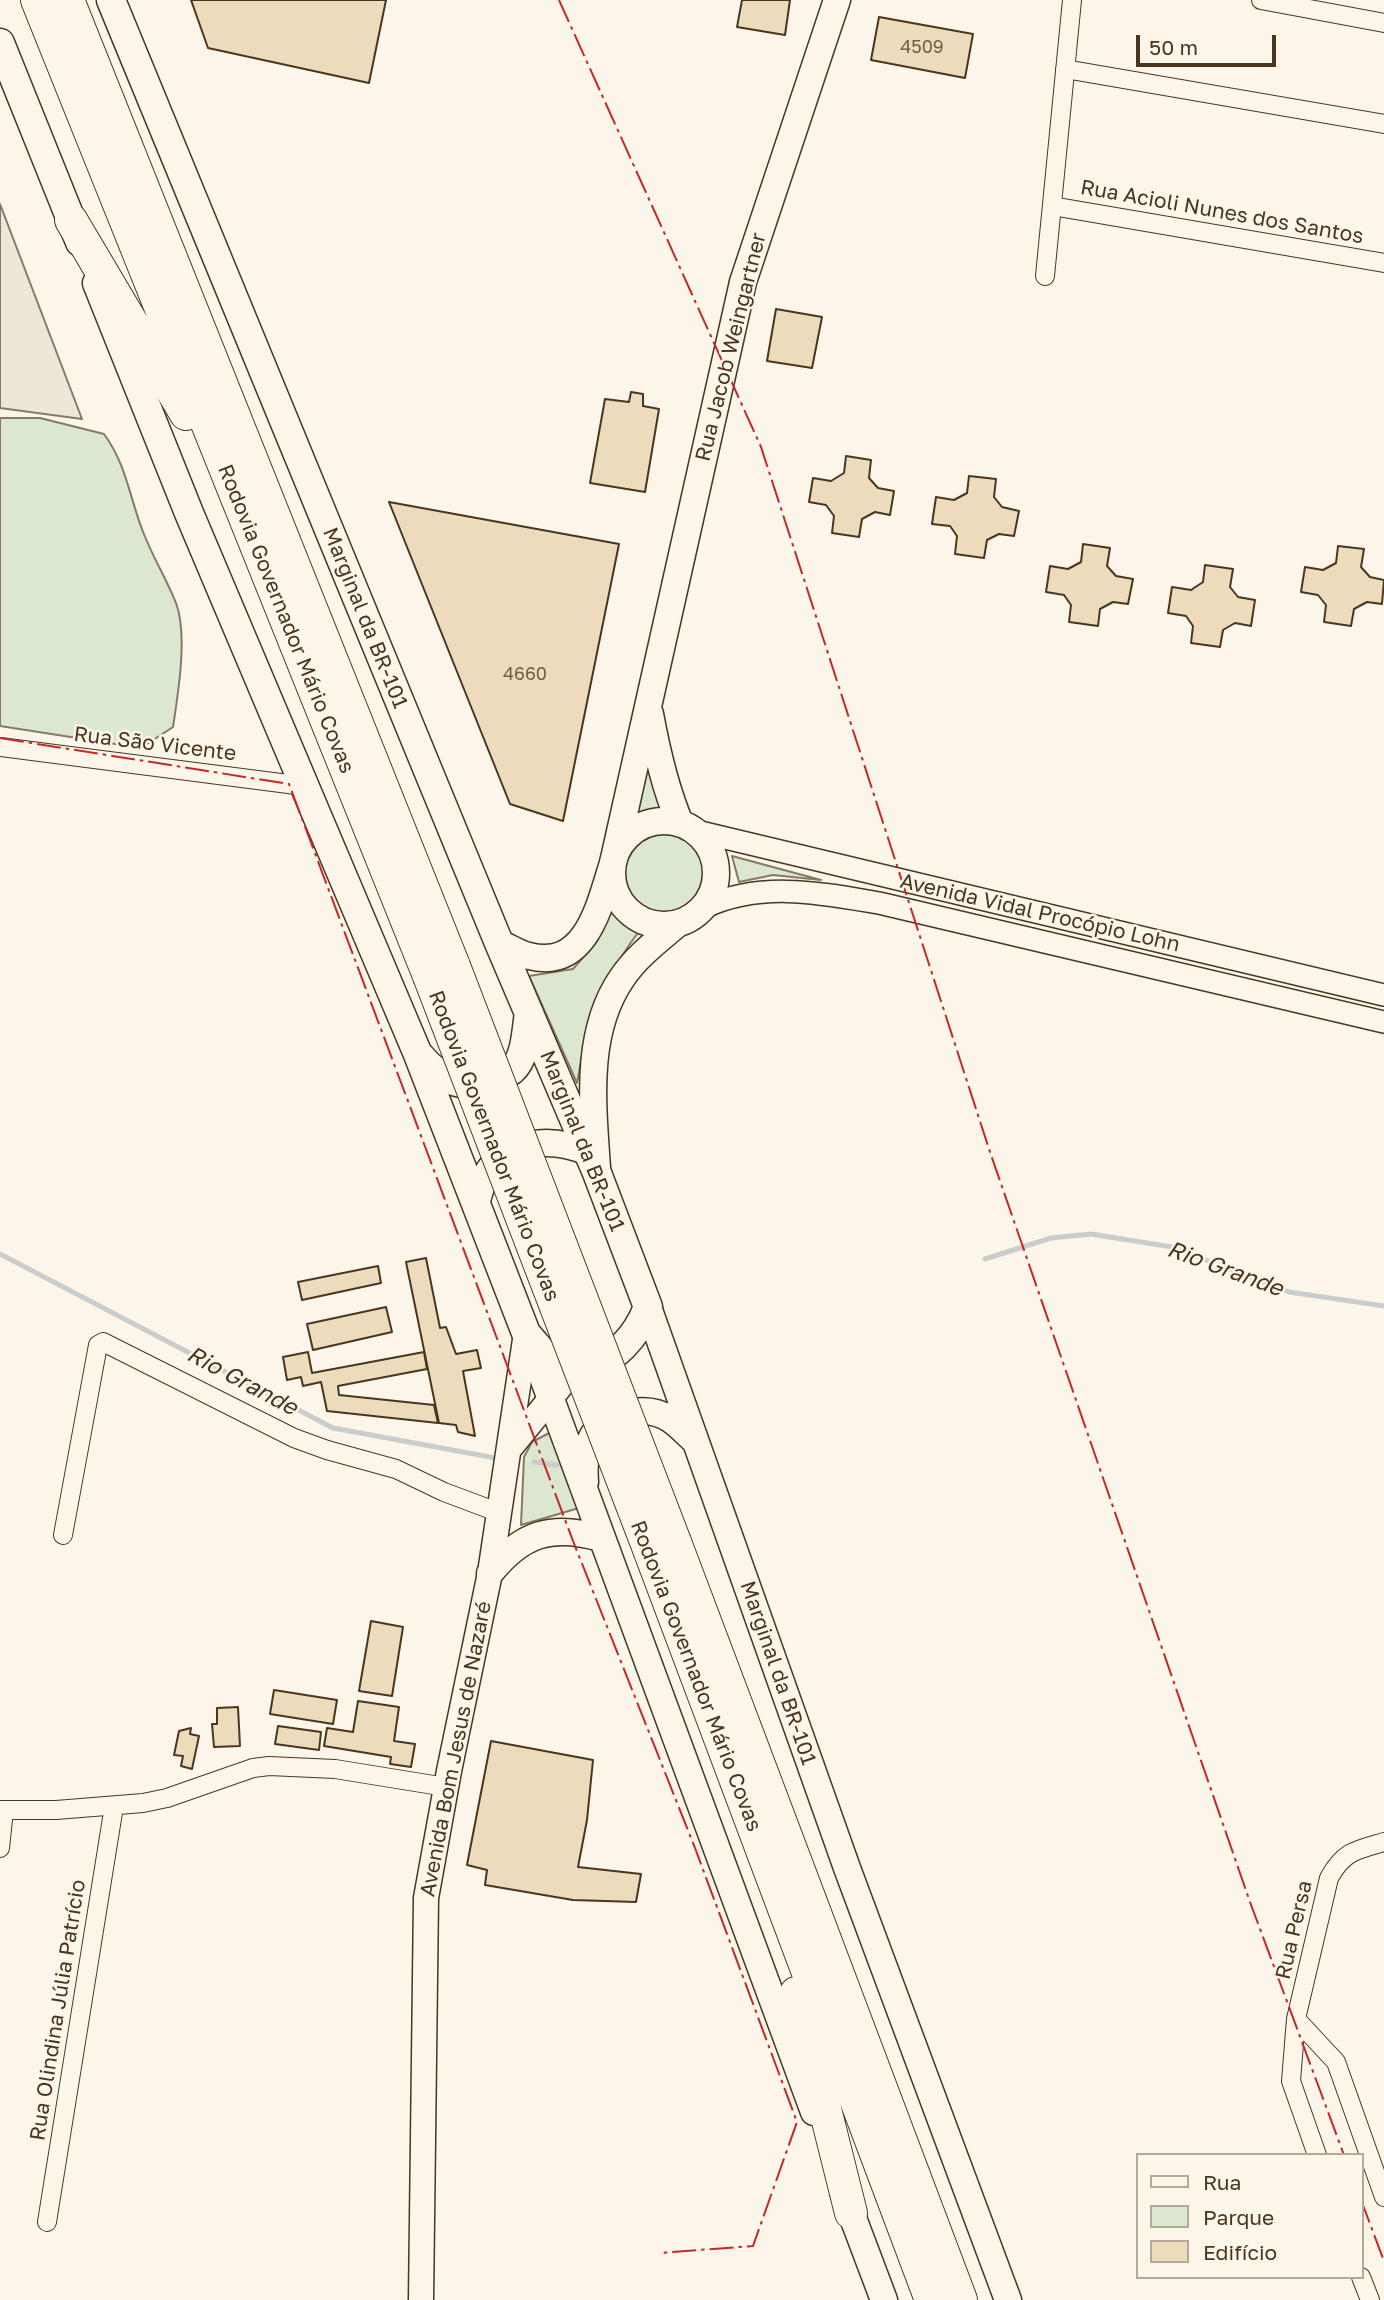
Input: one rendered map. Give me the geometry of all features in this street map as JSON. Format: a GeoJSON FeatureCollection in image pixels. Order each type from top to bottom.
{"type":"FeatureCollection","features":[{"type":"Feature","properties":{"kind":"highway","name":"Rodovia Governador Mário Covas"},"geometry":{"type":"LineString","coordinates":[[37,0],[242,509],[442,971]]}},
{"type":"Feature","properties":{"kind":"highway","name":"Rodovia Governador Mário Covas"},"geometry":{"type":"LineString","coordinates":[[68,0],[662,1547],[961,2300]]}},
{"type":"Feature","properties":{"kind":"highway","name":"Marginal da BR-101"},"geometry":{"type":"LineString","coordinates":[[111,0],[499,943],[593,1162],[648,1307]]}},
{"type":"Feature","properties":{"kind":"highway"},"geometry":{"type":"LineString","coordinates":[[0,43],[189,513],[417,1052],[526,1333],[552,1361],[573,1371],[607,1360],[624,1346],[643,1321],[648,1307]]}},
{"type":"Feature","properties":{"kind":"highway"},"geometry":{"type":"LineString","coordinates":[[71,219],[242,509]]}},
{"type":"Feature","properties":{"kind":"highway"},"geometry":{"type":"LineString","coordinates":[[417,1052],[444,1077],[466,1085],[490,1082],[512,1070],[521,1055],[529,1013]]}},
{"type":"Feature","properties":{"kind":"highway","name":"Rodovia Governador Mário Covas"},"geometry":{"type":"LineString","coordinates":[[662,1547],[760,1846],[931,2300]]}},
{"type":"Feature","properties":{"kind":"highway"},"geometry":{"type":"LineString","coordinates":[[760,1846],[852,2213]]}},
{"type":"Feature","properties":{"kind":"main road","name":"Rua Jacob Weingartner"},"geometry":{"type":"LineString","coordinates":[[499,943],[529,956],[561,955],[577,946],[595,919],[613,863],[743,282],[837,0]]}},
{"type":"Feature","properties":{"kind":"main road","name":"Rua Jacob Weingartner"},"geometry":{"type":"LineString","coordinates":[[648,701],[659,761],[670,799],[688,827]]}},
{"type":"Feature","properties":{"kind":"main road"},"geometry":{"type":"LineString","coordinates":[[593,1162],[592,1085],[597,1046],[607,1008],[621,979],[639,958],[676,925],[692,918],[705,907],[714,892],[717,876],[715,859],[708,844],[688,827],[663,821],[646,824],[630,833],[619,846],[613,863],[612,880],[617,897],[627,911],[641,921],[658,926],[676,925]]}},
{"type":"Feature","properties":{"kind":"main road"},"geometry":{"type":"LineString","coordinates":[[476,1203],[485,1178],[493,1166],[510,1153],[534,1143],[550,1141],[571,1145],[593,1162]]}},
{"type":"Feature","properties":{"kind":"main road","name":"Marginal da BR-101"},"geometry":{"type":"LineString","coordinates":[[648,1307],[838,1843],[1008,2300]]}},
{"type":"Feature","properties":{"kind":"main road"},"geometry":{"type":"LineString","coordinates":[[526,1333],[884,2300]]}},
{"type":"Feature","properties":{"kind":"main road","name":"Avenida Bom Jesus de Nazaré"},"geometry":{"type":"LineString","coordinates":[[421,2300],[424,1926],[446,1787],[490,1573],[526,1333]]}},
{"type":"Feature","properties":{"kind":"main road","name":"Avenida Bom Jesus de Nazaré"},"geometry":{"type":"LineString","coordinates":[[509,1451],[573,1371]]}},
{"type":"Feature","properties":{"kind":"main road"},"geometry":{"type":"LineString","coordinates":[[586,1497],[586,1449],[598,1426],[619,1414],[646,1410],[669,1418],[698,1444]]}},
{"type":"Feature","properties":{"kind":"main road"},"geometry":{"type":"LineString","coordinates":[[490,1573],[506,1553],[527,1539],[551,1531],[577,1531],[601,1538]]}},
{"type":"Feature","properties":{"kind":"street"},"geometry":{"type":"LineString","coordinates":[[1045,276],[1072,0]]}},
{"type":"Feature","properties":{"kind":"street"},"geometry":{"type":"LineString","coordinates":[[1261,0],[1384,23]]}},
{"type":"Feature","properties":{"kind":"street"},"geometry":{"type":"LineString","coordinates":[[1065,69],[1384,124]]}},
{"type":"Feature","properties":{"kind":"street","name":"Rua Acioli Nunes dos Santos"},"geometry":{"type":"LineString","coordinates":[[1052,206],[1384,263]]}},
{"type":"Feature","properties":{"kind":"street","name":"Rua São Vicente"},"geometry":{"type":"LineString","coordinates":[[0,747],[304,786]]}},
{"type":"Feature","properties":{"kind":"street","name":"Avenida Vidal Procópio Lohn"},"geometry":{"type":"LineString","coordinates":[[688,827],[1384,995]]}},
{"type":"Feature","properties":{"kind":"street","name":"Avenida Vidal Procópio Lohn"},"geometry":{"type":"LineString","coordinates":[[705,907],[726,897],[765,890],[820,893],[892,906],[1384,1022]]}},
{"type":"Feature","properties":{"kind":"street"},"geometry":{"type":"LineString","coordinates":[[63,1535],[98,1345],[103,1342],[295,1438],[368,1463],[396,1469],[444,1492],[500,1513]]}},
{"type":"Feature","properties":{"kind":"street"},"geometry":{"type":"LineString","coordinates":[[0,1848],[2,1810],[56,1810],[158,1801],[253,1768],[269,1766],[335,1769],[446,1787]]}},
{"type":"Feature","properties":{"kind":"street","name":"Rua Olindina Júlia Patrício"},"geometry":{"type":"LineString","coordinates":[[47,2222],[114,1806]]}},
{"type":"Feature","properties":{"kind":"street","name":"Rua Persa"},"geometry":{"type":"LineString","coordinates":[[1316,2153],[1291,2081],[1296,2019],[1329,1878],[1339,1859],[1384,1842]]}},
{"type":"Feature","properties":{"kind":"street"},"geometry":{"type":"LineString","coordinates":[[1296,2019],[1336,2062],[1384,2197]]}},
{"type":"Feature","properties":{"kind":"street"},"geometry":{"type":"LineString","coordinates":[[1362,2279],[1370,2300]]}},
{"type":"Feature","properties":{"kind":"green space"},"geometry":{"type":"Polygon","coordinates":[[[0,418],[40,418],[104,434],[117,457],[146,538],[180,616],[181,664],[173,727],[141,748],[0,726],[0,418]]]}},
{"type":"Feature","properties":{"kind":"green space"},"geometry":{"type":"Polygon","coordinates":[[[645,756],[664,812],[641,814],[633,820],[645,756]]]}},
{"type":"Feature","properties":{"kind":"green space"},"geometry":{"type":"Polygon","coordinates":[[[666,834],[682,837],[695,846],[704,859],[707,875],[704,891],[695,904],[682,913],[666,916],[650,913],[637,904],[628,891],[625,875],[628,859],[637,846],[650,837],[666,834]]]}},
{"type":"Feature","properties":{"kind":"green space"},"geometry":{"type":"Polygon","coordinates":[[[732,856],[821,880],[773,875],[739,882],[732,856]]]}},
{"type":"Feature","properties":{"kind":"green space"},"geometry":{"type":"Polygon","coordinates":[[[611,909],[625,924],[640,930],[618,962],[594,1009],[577,1083],[529,976],[573,969],[597,941],[611,909]]]}},
{"type":"Feature","properties":{"kind":"green space"},"geometry":{"type":"Polygon","coordinates":[[[551,1432],[579,1508],[521,1525],[524,1457],[532,1442],[551,1432]]]}},
{"type":"Feature","properties":{"kind":"shaded area"},"geometry":{"type":"Polygon","coordinates":[[[0,204],[82,419],[0,408],[0,204]]]}},
{"type":"Feature","properties":{"kind":"building"},"geometry":{"type":"Polygon","coordinates":[[[191,0],[386,0],[369,83],[208,48],[191,0]]]}},
{"type":"Feature","properties":{"kind":"building"},"geometry":{"type":"Polygon","coordinates":[[[742,0],[790,0],[785,35],[737,27],[742,0]]]}},
{"type":"Feature","properties":{"kind":"building"},"geometry":{"type":"Polygon","coordinates":[[[879,17],[973,34],[965,78],[871,60],[879,17]]]}},
{"type":"Feature","properties":{"kind":"building"},"geometry":{"type":"Polygon","coordinates":[[[776,309],[822,317],[812,368],[767,361],[776,309]]]}},
{"type":"Feature","properties":{"kind":"building"},"geometry":{"type":"Polygon","coordinates":[[[631,392],[643,394],[643,406],[659,409],[645,492],[590,483],[605,399],[629,402],[631,392]]]}},
{"type":"Feature","properties":{"kind":"building"},"geometry":{"type":"Polygon","coordinates":[[[846,456],[871,460],[869,478],[878,488],[894,491],[890,515],[875,512],[862,519],[859,537],[832,533],[834,516],[826,505],[809,502],[813,478],[831,481],[844,473],[846,456]]]}},
{"type":"Feature","properties":{"kind":"building"},"geometry":{"type":"Polygon","coordinates":[[[969,476],[996,479],[994,497],[1002,507],[1019,511],[1014,536],[999,534],[987,540],[984,558],[955,554],[957,536],[950,526],[932,524],[936,497],[954,500],[967,493],[969,476]]]}},
{"type":"Feature","properties":{"kind":"building"},"geometry":{"type":"Polygon","coordinates":[[[389,502],[619,544],[563,821],[510,804],[389,502]]]}},
{"type":"Feature","properties":{"kind":"building"},"geometry":{"type":"Polygon","coordinates":[[[1083,544],[1110,548],[1107,566],[1116,576],[1133,579],[1128,604],[1113,602],[1100,609],[1098,626],[1069,622],[1071,605],[1064,595],[1046,592],[1050,566],[1068,569],[1081,562],[1083,544]]]}},
{"type":"Feature","properties":{"kind":"building"},"geometry":{"type":"Polygon","coordinates":[[[1338,546],[1364,549],[1361,567],[1370,577],[1384,580],[1382,604],[1367,602],[1354,609],[1351,626],[1324,622],[1326,605],[1318,595],[1301,592],[1305,567],[1323,570],[1336,563],[1338,546]]]}},
{"type":"Feature","properties":{"kind":"building"},"geometry":{"type":"Polygon","coordinates":[[[1205,565],[1233,569],[1230,587],[1238,597],[1255,600],[1251,626],[1235,623],[1223,630],[1220,647],[1191,643],[1193,626],[1186,616],[1168,613],[1172,587],[1191,590],[1203,582],[1205,565]]]}},
{"type":"Feature","properties":{"kind":"building"},"geometry":{"type":"Polygon","coordinates":[[[426,1258],[440,1328],[446,1327],[456,1354],[477,1350],[481,1368],[463,1371],[475,1436],[458,1432],[456,1425],[439,1423],[406,1262],[426,1258]]]}},
{"type":"Feature","properties":{"kind":"building"},"geometry":{"type":"Polygon","coordinates":[[[378,1266],[381,1283],[302,1300],[298,1282],[378,1266]]]}},
{"type":"Feature","properties":{"kind":"building"},"geometry":{"type":"Polygon","coordinates":[[[386,1307],[392,1332],[313,1350],[307,1324],[386,1307]]]}},
{"type":"Feature","properties":{"kind":"building"},"geometry":{"type":"Polygon","coordinates":[[[308,1352],[312,1373],[424,1352],[427,1369],[338,1386],[339,1395],[434,1405],[438,1423],[327,1411],[321,1382],[303,1386],[301,1377],[287,1380],[283,1357],[308,1352]]]}},
{"type":"Feature","properties":{"kind":"building"},"geometry":{"type":"Polygon","coordinates":[[[371,1621],[403,1627],[392,1696],[359,1691],[371,1621]]]}},
{"type":"Feature","properties":{"kind":"building"},"geometry":{"type":"Polygon","coordinates":[[[274,1690],[337,1700],[333,1724],[270,1714],[274,1690]]]}},
{"type":"Feature","properties":{"kind":"building"},"geometry":{"type":"Polygon","coordinates":[[[358,1701],[399,1707],[394,1741],[415,1744],[411,1767],[390,1764],[391,1757],[324,1746],[327,1728],[353,1732],[358,1701]]]}},
{"type":"Feature","properties":{"kind":"building"},"geometry":{"type":"Polygon","coordinates":[[[238,1707],[240,1746],[214,1747],[212,1724],[217,1724],[217,1708],[238,1707]]]}},
{"type":"Feature","properties":{"kind":"building"},"geometry":{"type":"Polygon","coordinates":[[[278,1726],[321,1732],[319,1750],[275,1744],[278,1726]]]}},
{"type":"Feature","properties":{"kind":"building"},"geometry":{"type":"Polygon","coordinates":[[[191,1728],[190,1734],[199,1736],[192,1769],[181,1766],[183,1756],[174,1755],[179,1731],[191,1728]]]}},
{"type":"Feature","properties":{"kind":"building"},"geometry":{"type":"Polygon","coordinates":[[[491,1741],[593,1760],[587,1820],[578,1867],[641,1874],[636,1902],[573,1900],[485,1885],[487,1870],[467,1865],[491,1741]]]}},
{"type":"Feature","properties":{"kind":"waterway","name":"Rio Grande"},"geometry":{"type":"LineString","coordinates":[[985,1259],[1051,1238],[1091,1234],[1172,1247],[1289,1292],[1384,1306]]}},
{"type":"Feature","properties":{"kind":"waterway","name":"Rio Grande"},"geometry":{"type":"LineString","coordinates":[[0,1254],[333,1428],[501,1459]]}},
{"type":"Feature","properties":{"kind":"waterway","name":"Rio Grande"},"geometry":{"type":"LineString","coordinates":[[534,1462],[557,1465]]}},
{"type":"Feature","properties":{"kind":"power"},"geometry":{"type":"LineString","coordinates":[[559,0],[761,447],[990,1152],[1250,1902],[1343,2153]]}},
{"type":"Feature","properties":{"kind":"power"},"geometry":{"type":"LineString","coordinates":[[0,738],[289,784],[573,1541],[695,1848],[797,2122],[753,2246],[659,2253]]}},
{"type":"Feature","properties":{"kind":"power"},"geometry":{"type":"LineString","coordinates":[[1363,2205],[1384,2261]]}}]}
